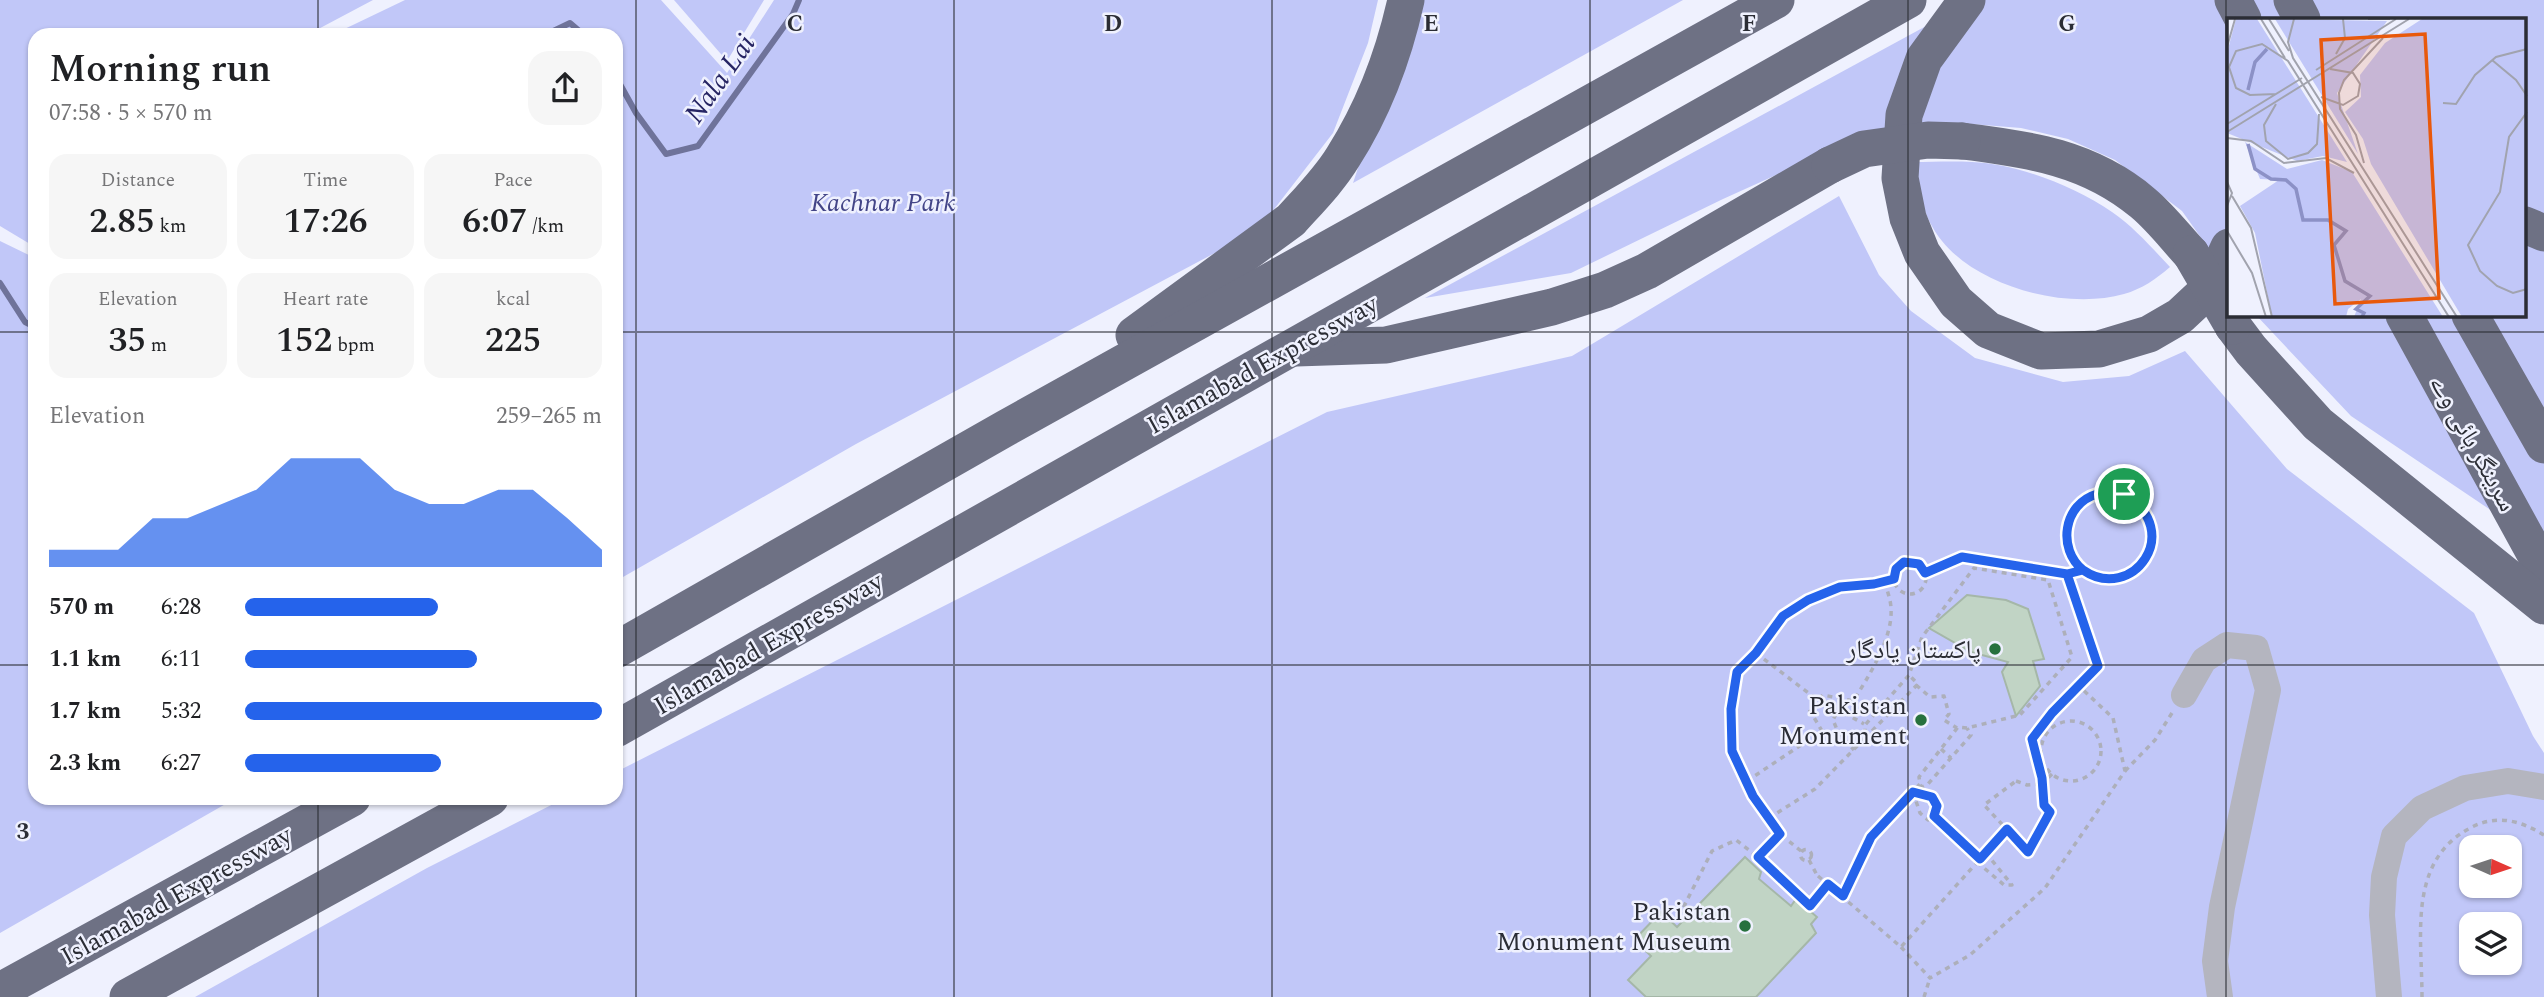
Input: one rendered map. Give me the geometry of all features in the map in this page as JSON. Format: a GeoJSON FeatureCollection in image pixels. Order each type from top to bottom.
{"type":"FeatureCollection","features":[{"type":"Feature","properties":{"kind":"highway"},"geometry":{"type":"LineString","coordinates":[[1006,428],[1298,212],[1343,158],[1362,122],[1395,43],[1406,0]]}},
{"type":"Feature","properties":{"kind":"highway"},"geometry":{"type":"LineString","coordinates":[[623,646],[1006,428],[1776,0]]}},
{"type":"Feature","properties":{"kind":"highway","name":"Islamabad Expressway"},"geometry":{"type":"LineString","coordinates":[[623,725],[1908,0]]}},
{"type":"Feature","properties":{"kind":"highway"},"geometry":{"type":"LineString","coordinates":[[1967,0],[1924,59],[1904,115],[1900,178],[1908,218],[1923,253],[1956,302],[1988,330],[2041,351],[2099,349],[2150,334],[2180,316],[2210,288],[2227,251]]}},
{"type":"Feature","properties":{"kind":"highway"},"geometry":{"type":"LineString","coordinates":[[2292,0],[2301,18]]}},
{"type":"Feature","properties":{"kind":"highway"},"geometry":{"type":"LineString","coordinates":[[1288,348],[1386,345],[1552,307],[1605,290],[1647,271],[1830,165],[1864,149],[1928,140],[2026,148],[2091,168],[2143,203],[2191,254],[2227,316]]}},
{"type":"Feature","properties":{"kind":"highway"},"geometry":{"type":"LineString","coordinates":[[2526,225],[2544,233]]}},
{"type":"Feature","properties":{"kind":"highway"},"geometry":{"type":"LineString","coordinates":[[2228,317],[2251,350],[2318,424],[2544,606]]}},
{"type":"Feature","properties":{"kind":"highway","name":"سرینگر ہائی وے"},"geometry":{"type":"LineString","coordinates":[[2405,317],[2544,570]]}},
{"type":"Feature","properties":{"kind":"highway"},"geometry":{"type":"LineString","coordinates":[[2471,317],[2544,445]]}},
{"type":"Feature","properties":{"kind":"highway","name":"Islamabad Expressway"},"geometry":{"type":"LineString","coordinates":[[0,991],[339,805]]}},
{"type":"Feature","properties":{"kind":"highway"},"geometry":{"type":"LineString","coordinates":[[128,997],[477,805]]}},
{"type":"Feature","properties":{"kind":"street"},"geometry":{"type":"LineString","coordinates":[[2183,695],[2204,660],[2215,652],[2227,645],[2256,648],[2268,690],[2222,907],[2215,961],[2220,997]]}},
{"type":"Feature","properties":{"kind":"street"},"geometry":{"type":"LineString","coordinates":[[2389,997],[2382,915],[2384,877],[2394,836],[2422,808],[2465,788],[2508,781],[2544,788]]}},
{"type":"Feature","properties":{"kind":"path"},"geometry":{"type":"LineString","coordinates":[[1925,573],[1962,557],[2067,574],[2083,570],[2102,578],[2130,574],[2141,565],[2149,553],[2152,539],[2146,512],[2137,502],[2124,494],[2110,492],[2096,494],[2073,511],[2067,524],[2066,539],[2069,551],[2083,570]]}},
{"type":"Feature","properties":{"kind":"path"},"geometry":{"type":"LineString","coordinates":[[1904,562],[1919,564],[1925,573],[1925,584],[1913,593],[1898,589],[1894,579],[1896,569],[1904,562]]}},
{"type":"Feature","properties":{"kind":"path"},"geometry":{"type":"LineString","coordinates":[[1843,896],[1871,837],[1920,784],[1919,777],[1958,727],[1967,728],[2020,716],[2072,657],[2048,580],[1974,568],[1922,637],[1909,675],[1865,725],[1865,738]]}},
{"type":"Feature","properties":{"kind":"path"},"geometry":{"type":"LineString","coordinates":[[2052,774],[2042,784],[2027,785],[2016,782],[1984,805],[2028,852],[2050,812],[2044,805],[2042,784],[2032,739],[2052,713],[2098,666],[2067,574]]}},
{"type":"Feature","properties":{"kind":"path"},"geometry":{"type":"LineString","coordinates":[[1894,579],[1840,587],[1808,600],[1783,616],[1756,653],[1737,672],[1731,709],[1732,751],[1753,796],[1780,834],[1801,851],[1809,851],[1809,860],[1818,876],[1901,947],[1930,978]]}},
{"type":"Feature","properties":{"kind":"path"},"geometry":{"type":"LineString","coordinates":[[1746,782],[1822,731],[1809,709],[1823,695],[1853,701],[1876,666],[1892,611],[1885,582]]}},
{"type":"Feature","properties":{"kind":"path"},"geometry":{"type":"LineString","coordinates":[[1756,653],[1836,714]]}},
{"type":"Feature","properties":{"kind":"path"},"geometry":{"type":"LineString","coordinates":[[1909,675],[1930,697],[1944,696],[1949,714],[1944,720],[1957,729]]}},
{"type":"Feature","properties":{"kind":"path"},"geometry":{"type":"LineString","coordinates":[[1769,818],[1815,789],[1916,685]]}},
{"type":"Feature","properties":{"kind":"path"},"geometry":{"type":"LineString","coordinates":[[2079,686],[2113,718],[2125,771]]}},
{"type":"Feature","properties":{"kind":"path"},"geometry":{"type":"LineString","coordinates":[[1924,997],[1930,978],[1970,955],[2045,888],[2125,771],[2155,740],[2183,695]]}},
{"type":"Feature","properties":{"kind":"path"},"geometry":{"type":"LineString","coordinates":[[1888,698],[1896,708]]}},
{"type":"Feature","properties":{"kind":"path"},"geometry":{"type":"LineString","coordinates":[[1854,750],[1838,732],[1833,720],[1841,711],[1865,725]]}},
{"type":"Feature","properties":{"kind":"path"},"geometry":{"type":"LineString","coordinates":[[2060,722],[2079,722],[2088,726],[2099,741],[2101,752],[2094,771],[2076,781],[2066,781],[2052,774],[2043,763],[2040,753],[2045,734],[2060,722]]}},
{"type":"Feature","properties":{"kind":"path"},"geometry":{"type":"LineString","coordinates":[[1920,784],[1922,787],[1928,784],[1971,735],[1967,728]]}},
{"type":"Feature","properties":{"kind":"path"},"geometry":{"type":"LineString","coordinates":[[1941,749],[1951,758]]}},
{"type":"Feature","properties":{"kind":"path"},"geometry":{"type":"LineString","coordinates":[[1913,792],[1920,813],[1928,820],[1933,817]]}},
{"type":"Feature","properties":{"kind":"path"},"geometry":{"type":"LineString","coordinates":[[1913,792],[1932,797],[1937,806],[1934,816],[2004,885],[2012,885],[1986,853]]}},
{"type":"Feature","properties":{"kind":"path"},"geometry":{"type":"LineString","coordinates":[[2422,997],[2421,902],[2431,864],[2455,835],[2482,822],[2507,818],[2544,835]]}},
{"type":"Feature","properties":{"kind":"path"},"geometry":{"type":"LineString","coordinates":[[1901,947],[2007,829]]}},
{"type":"Feature","properties":{"kind":"path"},"geometry":{"type":"LineString","coordinates":[[1758,857],[1780,834]]}},
{"type":"Feature","properties":{"kind":"path"},"geometry":{"type":"LineString","coordinates":[[1679,916],[1712,851],[1736,841],[1758,857],[1810,906],[1828,884]]}},
{"type":"Feature","properties":{"kind":"path"},"geometry":{"type":"LineString","coordinates":[[1801,851],[1801,858],[1809,860]]}},
{"type":"Feature","properties":{"kind":"green space"},"geometry":{"type":"Polygon","coordinates":[[[0,0],[373,0],[320,28],[28,28],[28,243],[0,226],[0,0]]]}},
{"type":"Feature","properties":{"kind":"green space","name":"Kachnar Park"},"geometry":{"type":"Polygon","coordinates":[[[405,0],[661,0],[727,73],[774,0],[1378,0],[1368,43],[1333,133],[1258,230],[856,444],[623,577],[623,28],[347,28],[405,0]]]}},
{"type":"Feature","properties":{"kind":"green space"},"geometry":{"type":"Polygon","coordinates":[[[674,0],[764,0],[727,61],[674,0]]]}},
{"type":"Feature","properties":{"kind":"green space"},"geometry":{"type":"Polygon","coordinates":[[[1414,0],[1683,0],[1353,183],[1414,0]]]}},
{"type":"Feature","properties":{"kind":"green space"},"geometry":{"type":"Polygon","coordinates":[[[1974,0],[2544,0],[2544,546],[2351,416],[2258,317],[2526,317],[2526,18],[2227,18],[2227,274],[2182,211],[2115,160],[2068,139],[2021,128],[1958,123],[1871,132],[1723,199],[1571,273],[1425,298],[1974,0]]]}},
{"type":"Feature","properties":{"kind":"green space"},"geometry":{"type":"Polygon","coordinates":[[[1913,162],[1990,164],[2026,172],[2063,185],[2097,202],[2120,218],[2170,267],[2137,289],[2102,298],[2052,297],[2002,283],[1958,257],[1942,241],[1922,204],[1913,162]]]}},
{"type":"Feature","properties":{"kind":"green space"},"geometry":{"type":"Polygon","coordinates":[[[1839,196],[1879,275],[1911,311],[1975,358],[2063,382],[2129,376],[2185,351],[2287,469],[2474,613],[2533,736],[2544,753],[2544,997],[195,997],[427,868],[551,805],[623,805],[623,768],[1327,412],[1572,356],[1839,196]]]}},
{"type":"Feature","properties":{"kind":"green space"},"geometry":{"type":"Polygon","coordinates":[[[0,241],[28,255],[28,805],[224,805],[0,933],[0,241]]]}},
{"type":"Feature","properties":{"kind":"building"},"geometry":{"type":"Polygon","coordinates":[[[1967,595],[2006,600],[2028,609],[2044,659],[2033,661],[2040,686],[2016,716],[2002,672],[2008,662],[1971,652],[1929,628],[1967,595]]]}},
{"type":"Feature","properties":{"kind":"building","name":"Pakistan Monument Museum"},"geometry":{"type":"Polygon","coordinates":[[[1745,857],[1761,872],[1759,879],[1791,906],[1796,899],[1817,917],[1811,924],[1816,933],[1756,997],[1646,997],[1628,980],[1651,956],[1634,940],[1661,912],[1677,927],[1745,857]]]}},
{"type":"Feature","properties":{"kind":"waterway","name":"Nala Lai"},"geometry":{"type":"LineString","coordinates":[[623,90],[636,113],[666,154],[698,146],[793,14],[799,0]]}},
{"type":"Feature","properties":{"kind":"waterway","name":"Nala Lai"},"geometry":{"type":"LineString","coordinates":[[560,28],[570,23],[576,28]]}},
{"type":"Feature","properties":{"kind":"waterway","name":"Nala Lai"},"geometry":{"type":"LineString","coordinates":[[0,283],[28,324]]}},
{"type":"Feature","properties":{"kind":"place","name":"پاکستان یادگار"},"geometry":{"type":"Point","coordinates":[1995,649]}},
{"type":"Feature","properties":{"kind":"place","name":"Pakistan Monument"},"geometry":{"type":"Point","coordinates":[1921,720]}},
{"type":"Feature","properties":{"kind":"place","name":"Pakistan Monument Museum"},"geometry":{"type":"Point","coordinates":[1745,926]}},
{"type":"Feature","properties":{"kind":"route"},"geometry":{"type":"LineString","coordinates":[[2124,494],[2096,494],[2073,511],[2067,524],[2066,539],[2069,551],[2083,570],[2067,574],[1962,557],[1925,573],[1919,564],[1904,562],[1896,569],[1894,579],[1840,587],[1808,600],[1783,616],[1756,653],[1737,672],[1731,709],[1732,751],[1753,796],[1780,834],[1758,857],[1810,906],[1828,884],[1843,896],[1871,837],[1913,792],[1932,797],[1937,806],[1934,816],[1980,859],[2007,829],[2028,852],[2050,812],[2044,805],[2042,778],[2032,739],[2052,713],[2098,666],[2067,574],[2083,570],[2102,578],[2116,578],[2130,574],[2141,565],[2149,553],[2151,525],[2146,512],[2124,494]]}}]}
